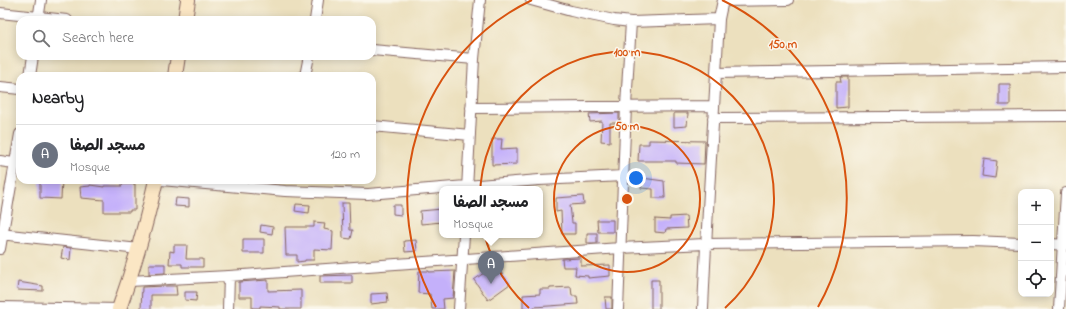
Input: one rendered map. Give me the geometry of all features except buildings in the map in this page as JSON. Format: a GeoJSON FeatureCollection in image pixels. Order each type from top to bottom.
{"type":"FeatureCollection","features":[{"type":"Feature","properties":{"kind":"street"},"geometry":{"type":"LineString","coordinates":[[38,16],[41,0]]}},
{"type":"Feature","properties":{"kind":"street"},"geometry":{"type":"LineString","coordinates":[[186,16],[188,0]]}},
{"type":"Feature","properties":{"kind":"street"},"geometry":{"type":"LineString","coordinates":[[316,16],[318,0]]}},
{"type":"Feature","properties":{"kind":"street"},"geometry":{"type":"LineString","coordinates":[[467,186],[474,59],[480,0]]}},
{"type":"Feature","properties":{"kind":"street"},"geometry":{"type":"LineString","coordinates":[[531,0],[571,11],[631,22],[719,19]]}},
{"type":"Feature","properties":{"kind":"street"},"geometry":{"type":"LineString","coordinates":[[703,309],[705,244],[719,19],[723,0],[788,0]]}},
{"type":"Feature","properties":{"kind":"street"},"geometry":{"type":"LineString","coordinates":[[0,13],[23,16]]}},
{"type":"Feature","properties":{"kind":"street"},"geometry":{"type":"LineString","coordinates":[[618,309],[631,22]]}},
{"type":"Feature","properties":{"kind":"street"},"geometry":{"type":"LineString","coordinates":[[376,50],[474,59]]}},
{"type":"Feature","properties":{"kind":"street"},"geometry":{"type":"LineString","coordinates":[[31,72],[32,60]]}},
{"type":"Feature","properties":{"kind":"street"},"geometry":{"type":"LineString","coordinates":[[176,72],[177,60]]}},
{"type":"Feature","properties":{"kind":"street"},"geometry":{"type":"LineString","coordinates":[[307,72],[308,60]]}},
{"type":"Feature","properties":{"kind":"street"},"geometry":{"type":"LineString","coordinates":[[716,73],[1066,68]]}},
{"type":"Feature","properties":{"kind":"street"},"geometry":{"type":"LineString","coordinates":[[0,87],[16,89]]}},
{"type":"Feature","properties":{"kind":"street"},"geometry":{"type":"LineString","coordinates":[[471,108],[714,106]]}},
{"type":"Feature","properties":{"kind":"street"},"geometry":{"type":"LineString","coordinates":[[713,118],[1066,116]]}},
{"type":"Feature","properties":{"kind":"street"},"geometry":{"type":"LineString","coordinates":[[376,126],[470,135]]}},
{"type":"Feature","properties":{"kind":"street"},"geometry":{"type":"LineString","coordinates":[[0,161],[16,163]]}},
{"type":"Feature","properties":{"kind":"street"},"geometry":{"type":"LineString","coordinates":[[0,249],[1,234],[16,167]]}},
{"type":"Feature","properties":{"kind":"street"},"geometry":{"type":"LineString","coordinates":[[477,186],[539,180],[623,176]]}},
{"type":"Feature","properties":{"kind":"street"},"geometry":{"type":"LineString","coordinates":[[0,307],[120,309],[139,249],[155,184]]}},
{"type":"Feature","properties":{"kind":"street"},"geometry":{"type":"LineString","coordinates":[[206,184],[285,191],[368,194],[439,189]]}},
{"type":"Feature","properties":{"kind":"street"},"geometry":{"type":"LineString","coordinates":[[285,191],[286,184]]}},
{"type":"Feature","properties":{"kind":"street"},"geometry":{"type":"LineString","coordinates":[[1059,309],[1066,193]]}},
{"type":"Feature","properties":{"kind":"street"},"geometry":{"type":"LineString","coordinates":[[1,234],[139,249]]}},
{"type":"Feature","properties":{"kind":"street"},"geometry":{"type":"LineString","coordinates":[[459,309],[464,238]]}},
{"type":"Feature","properties":{"kind":"street"},"geometry":{"type":"LineString","coordinates":[[129,281],[229,276],[620,248],[705,244],[973,241],[1018,243]]}},
{"type":"Feature","properties":{"kind":"street"},"geometry":{"type":"LineString","coordinates":[[1054,244],[1064,245]]}},
{"type":"Feature","properties":{"kind":"street"},"geometry":{"type":"LineString","coordinates":[[228,309],[229,276]]}},
{"type":"Feature","properties":{"kind":"place","name":"مسجد الصفا"},"geometry":{"type":"Point","coordinates":[491,284]}}]}
